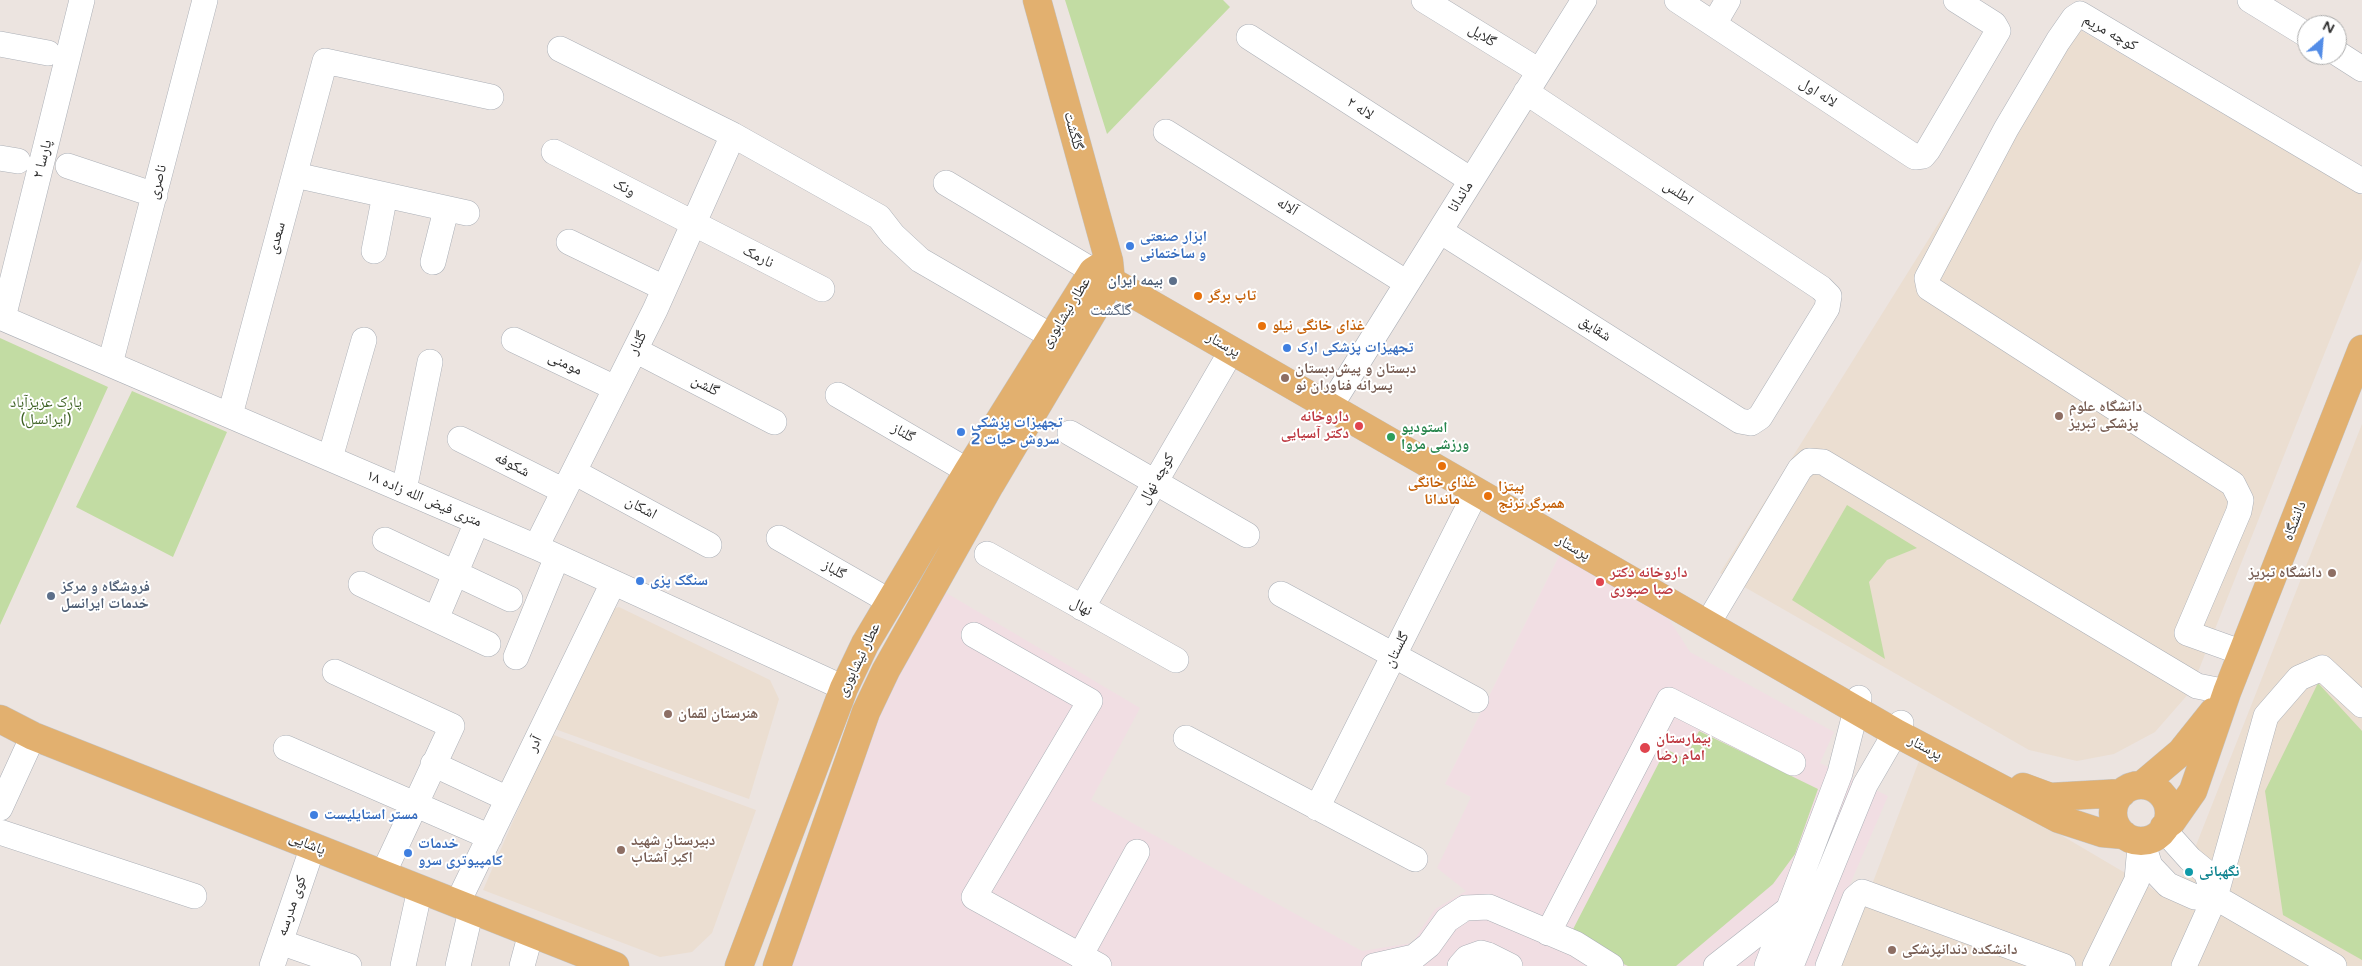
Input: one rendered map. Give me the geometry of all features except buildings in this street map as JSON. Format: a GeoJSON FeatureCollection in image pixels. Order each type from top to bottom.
{"type":"FeatureCollection","features":[{"type":"Feature","properties":{"kind":"main road","name":"گلگشت"},"geometry":{"type":"LineString","coordinates":[[1038,0],[1104,271]]}},
{"type":"Feature","properties":{"kind":"main road","name":"عطار نیشابوری"},"geometry":{"type":"LineString","coordinates":[[739,966],[844,688],[889,601],[1051,336],[1104,271]]}},
{"type":"Feature","properties":{"kind":"main road","name":"عطار نیشابوری"},"geometry":{"type":"LineString","coordinates":[[777,966],[866,712],[886,670],[990,485],[1104,271]]}},
{"type":"Feature","properties":{"kind":"main road","name":"پرستار"},"geometry":{"type":"LineString","coordinates":[[1104,271],[1232,350],[1476,492],[2059,819],[2102,832],[2147,834]]}},
{"type":"Feature","properties":{"kind":"main road","name":"پرستار"},"geometry":{"type":"LineString","coordinates":[[1104,271],[1338,394],[1714,613],[1857,704]]}},
{"type":"Feature","properties":{"kind":"main road","name":"دانشگاه"},"geometry":{"type":"LineString","coordinates":[[2147,834],[2172,821],[2193,791],[2228,692],[2362,349]]}},
{"type":"Feature","properties":{"kind":"main road","name":"دانشگاه"},"geometry":{"type":"LineString","coordinates":[[2132,789],[2181,752],[2228,692]]}},
{"type":"Feature","properties":{"kind":"main road","name":"پاشایی"},"geometry":{"type":"LineString","coordinates":[[0,719],[33,736],[531,933],[602,964]]}},
{"type":"Feature","properties":{"kind":"main road","name":"پرستار"},"geometry":{"type":"LineString","coordinates":[[1899,728],[2021,786],[2050,797],[2086,797],[2132,789]]}},
{"type":"Feature","properties":{"kind":"main road"},"geometry":{"type":"LineString","coordinates":[[2151,786],[2164,797],[2169,813],[2147,834],[2114,820],[2113,811],[2115,803],[2132,789],[2151,786]]}},
{"type":"Feature","properties":{"kind":"street","name":"پارسا ۲"},"geometry":{"type":"LineString","coordinates":[[2,318],[82,0]]}},
{"type":"Feature","properties":{"kind":"street","name":"ناصری"},"geometry":{"type":"LineString","coordinates":[[110,364],[205,0]]}},
{"type":"Feature","properties":{"kind":"street","name":"گلایل"},"geometry":{"type":"LineString","coordinates":[[1424,0],[1533,82]]}},
{"type":"Feature","properties":{"kind":"street","name":"ماندانا"},"geometry":{"type":"LineString","coordinates":[[1338,394],[1584,0]]}},
{"type":"Feature","properties":{"kind":"street"},"geometry":{"type":"LineString","coordinates":[[1677,0],[1714,24],[1728,0]]}},
{"type":"Feature","properties":{"kind":"street","name":"لاله اول"},"geometry":{"type":"LineString","coordinates":[[1714,24],[1915,157],[1923,156],[1998,31],[1994,24],[1956,0]]}},
{"type":"Feature","properties":{"kind":"street"},"geometry":{"type":"LineString","coordinates":[[2250,0],[2297,29]]}},
{"type":"Feature","properties":{"kind":"street","name":"کوچه مریم"},"geometry":{"type":"LineString","coordinates":[[2243,653],[2187,633],[2239,511],[2241,500],[2233,484],[1929,288],[1927,278],[1971,194],[2058,41],[2074,18],[2080,14],[2362,181]]}},
{"type":"Feature","properties":{"kind":"street","name":"لاله ۲"},"geometry":{"type":"LineString","coordinates":[[1249,37],[1471,180]]}},
{"type":"Feature","properties":{"kind":"street"},"geometry":{"type":"LineString","coordinates":[[0,44],[48,54]]}},
{"type":"Feature","properties":{"kind":"street"},"geometry":{"type":"LineString","coordinates":[[560,49],[733,135],[879,217],[893,235],[920,260],[1051,336]]}},
{"type":"Feature","properties":{"kind":"street"},"geometry":{"type":"LineString","coordinates":[[2347,59],[2362,69]]}},
{"type":"Feature","properties":{"kind":"street","name":"سعدی"},"geometry":{"type":"LineString","coordinates":[[230,415],[325,61],[490,97]]}},
{"type":"Feature","properties":{"kind":"street","name":"اطلس"},"geometry":{"type":"LineString","coordinates":[[1533,82],[1821,288],[1829,296],[1827,308],[1760,417],[1751,423]]}},
{"type":"Feature","properties":{"kind":"street","name":"آلاله"},"geometry":{"type":"LineString","coordinates":[[1166,132],[1407,283]]}},
{"type":"Feature","properties":{"kind":"street","name":"گلنار"},"geometry":{"type":"LineString","coordinates":[[516,657],[546,552],[569,481],[635,350],[733,135]]}},
{"type":"Feature","properties":{"kind":"street","name":"ونک"},"geometry":{"type":"LineString","coordinates":[[554,152],[693,224]]}},
{"type":"Feature","properties":{"kind":"street"},"geometry":{"type":"LineString","coordinates":[[68,166],[155,194]]}},
{"type":"Feature","properties":{"kind":"street"},"geometry":{"type":"LineString","coordinates":[[294,175],[456,211],[432,262]]}},
{"type":"Feature","properties":{"kind":"street"},"geometry":{"type":"LineString","coordinates":[[946,183],[1104,271]]}},
{"type":"Feature","properties":{"kind":"street"},"geometry":{"type":"LineString","coordinates":[[374,251],[385,195]]}},
{"type":"Feature","properties":{"kind":"street","name":"نارمک"},"geometry":{"type":"LineString","coordinates":[[693,224],[822,289]]}},
{"type":"Feature","properties":{"kind":"street","name":"شقایق"},"geometry":{"type":"LineString","coordinates":[[1440,230],[1740,421],[1751,423]]}},
{"type":"Feature","properties":{"kind":"street"},"geometry":{"type":"LineString","coordinates":[[569,242],[664,288]]}},
{"type":"Feature","properties":{"kind":"street","name":"۱۸ متری فیض الله زاده"},"geometry":{"type":"LineString","coordinates":[[2,318],[546,552],[844,688]]}},
{"type":"Feature","properties":{"kind":"street"},"geometry":{"type":"LineString","coordinates":[[330,458],[364,340]]}},
{"type":"Feature","properties":{"kind":"street","name":"مومنی"},"geometry":{"type":"LineString","coordinates":[[514,340],[616,388]]}},
{"type":"Feature","properties":{"kind":"street","name":"گلشن"},"geometry":{"type":"LineString","coordinates":[[635,350],[774,422]]}},
{"type":"Feature","properties":{"kind":"street","name":"کوچه نهال"},"geometry":{"type":"LineString","coordinates":[[1082,608],[1232,350]]}},
{"type":"Feature","properties":{"kind":"street"},"geometry":{"type":"LineString","coordinates":[[404,490],[430,362]]}},
{"type":"Feature","properties":{"kind":"street","name":"گلناز"},"geometry":{"type":"LineString","coordinates":[[838,395],[968,471]]}},
{"type":"Feature","properties":{"kind":"street"},"geometry":{"type":"LineString","coordinates":[[1070,433],[1247,535]]}},
{"type":"Feature","properties":{"kind":"street","name":"شکوفه"},"geometry":{"type":"LineString","coordinates":[[460,439],[569,481]]}},
{"type":"Feature","properties":{"kind":"street"},"geometry":{"type":"LineString","coordinates":[[1714,613],[1800,469],[1809,461],[1823,462],[2197,686],[2228,692]]}},
{"type":"Feature","properties":{"kind":"street","name":"اشکان"},"geometry":{"type":"LineString","coordinates":[[569,481],[709,545]]}},
{"type":"Feature","properties":{"kind":"street","name":"گلستان"},"geometry":{"type":"LineString","coordinates":[[1318,808],[1476,492]]}},
{"type":"Feature","properties":{"kind":"street"},"geometry":{"type":"LineString","coordinates":[[436,619],[477,522]]}},
{"type":"Feature","properties":{"kind":"street","name":"گلباز"},"geometry":{"type":"LineString","coordinates":[[779,538],[889,601]]}},
{"type":"Feature","properties":{"kind":"street"},"geometry":{"type":"LineString","coordinates":[[385,540],[510,599]]}},
{"type":"Feature","properties":{"kind":"street","name":"نهال"},"geometry":{"type":"LineString","coordinates":[[987,554],[1176,660]]}},
{"type":"Feature","properties":{"kind":"street","name":"آدر"},"geometry":{"type":"LineString","coordinates":[[458,966],[464,907],[490,837],[613,583]]}},
{"type":"Feature","properties":{"kind":"street"},"geometry":{"type":"LineString","coordinates":[[361,584],[488,644]]}},
{"type":"Feature","properties":{"kind":"street"},"geometry":{"type":"LineString","coordinates":[[1281,594],[1476,700]]}},
{"type":"Feature","properties":{"kind":"street"},"geometry":{"type":"LineString","coordinates":[[974,635],[1090,701],[974,897],[1089,961],[1137,852]]}},
{"type":"Feature","properties":{"kind":"street"},"geometry":{"type":"LineString","coordinates":[[2184,966],[2214,897],[2266,716],[2299,678],[2322,668],[2362,705]]}},
{"type":"Feature","properties":{"kind":"street"},"geometry":{"type":"LineString","coordinates":[[335,672],[452,726],[383,874]]}},
{"type":"Feature","properties":{"kind":"street"},"geometry":{"type":"LineString","coordinates":[[1548,933],[1669,700],[1793,763]]}},
{"type":"Feature","properties":{"kind":"street"},"geometry":{"type":"LineString","coordinates":[[1791,966],[1800,912],[1840,773],[1857,704]]}},
{"type":"Feature","properties":{"kind":"street"},"geometry":{"type":"LineString","coordinates":[[1767,966],[1800,912],[1865,785],[1899,728]]}},
{"type":"Feature","properties":{"kind":"street"},"geometry":{"type":"LineString","coordinates":[[0,808],[33,736]]}},
{"type":"Feature","properties":{"kind":"street"},"geometry":{"type":"LineString","coordinates":[[1186,738],[1415,860]]}},
{"type":"Feature","properties":{"kind":"street"},"geometry":{"type":"LineString","coordinates":[[286,748],[490,837]]}},
{"type":"Feature","properties":{"kind":"street"},"geometry":{"type":"LineString","coordinates":[[434,764],[508,799]]}},
{"type":"Feature","properties":{"kind":"street"},"geometry":{"type":"LineString","coordinates":[[0,832],[194,896]]}},
{"type":"Feature","properties":{"kind":"street"},"geometry":{"type":"LineString","coordinates":[[2147,834],[2150,866],[2168,885],[2195,897],[2214,897],[2334,966]]}},
{"type":"Feature","properties":{"kind":"street"},"geometry":{"type":"LineString","coordinates":[[2147,834],[2190,859],[2206,872],[2214,897]]}},
{"type":"Feature","properties":{"kind":"street"},"geometry":{"type":"LineString","coordinates":[[2095,966],[2137,880],[2147,834]]}},
{"type":"Feature","properties":{"kind":"street","name":"کوی مدرسه"},"geometry":{"type":"LineString","coordinates":[[272,966],[312,846]]}},
{"type":"Feature","properties":{"kind":"street"},"geometry":{"type":"LineString","coordinates":[[403,966],[420,889]]}},
{"type":"Feature","properties":{"kind":"street"},"geometry":{"type":"LineString","coordinates":[[1828,966],[1855,898],[1862,892],[2063,966]]}},
{"type":"Feature","properties":{"kind":"street"},"geometry":{"type":"LineString","coordinates":[[1374,966],[1414,957],[1429,945],[1447,920],[1465,908],[1489,907],[1576,944],[1611,966]]}},
{"type":"Feature","properties":{"kind":"street"},"geometry":{"type":"LineString","coordinates":[[1716,966],[1800,912]]}},
{"type":"Feature","properties":{"kind":"street"},"geometry":{"type":"LineString","coordinates":[[522,966],[531,933]]}},
{"type":"Feature","properties":{"kind":"street"},"geometry":{"type":"LineString","coordinates":[[280,942],[349,966]]}},
{"type":"Feature","properties":{"kind":"street"},"geometry":{"type":"LineString","coordinates":[[1460,966],[1467,958],[1480,954],[1488,955],[1510,966]]}},
{"type":"Feature","properties":{"kind":"shaded area","name":"دانشگاه علوم پزشکی تبریز"},"geometry":{"type":"Polygon","coordinates":[[[2065,21],[2362,195],[2362,259],[2190,692],[2155,732],[2114,754],[2077,761],[2029,750],[1720,573],[2065,21]]]}},
{"type":"Feature","properties":{"kind":"shaded area","name":"دانشگاه تبریز"},"geometry":{"type":"Polygon","coordinates":[[[2362,424],[2362,966],[1841,966],[1922,753],[2171,900],[2195,848],[2362,424]]]}},
{"type":"Feature","properties":{"kind":"shaded area","name":"بیمارستان امام رضا"},"geometry":{"type":"Polygon","coordinates":[[[1564,546],[1654,596],[1690,652],[1834,732],[1820,763],[1888,796],[1815,966],[779,966],[928,582],[1140,708],[1091,800],[1362,951],[1412,943],[1435,909],[1466,891],[1437,868],[1471,797],[1445,784],[1564,546]]]}},
{"type":"Feature","properties":{"kind":"shaded area","name":"هنرستان لقمان"},"geometry":{"type":"Polygon","coordinates":[[[619,607],[770,680],[779,699],[749,799],[555,729],[605,611],[619,607]]]}},
{"type":"Feature","properties":{"kind":"shaded area","name":"دبیرستان شهید اکبر آشتاب"},"geometry":{"type":"Polygon","coordinates":[[[551,734],[756,810],[712,933],[692,952],[660,957],[483,890],[551,734]]]}},
{"type":"Feature","properties":{"kind":"green space"},"geometry":{"type":"Polygon","coordinates":[[[1065,0],[1223,0],[1230,7],[1107,134],[1065,0]]]}},
{"type":"Feature","properties":{"kind":"green space","name":"پارک عزیزآباد (ایرانسل)"},"geometry":{"type":"Polygon","coordinates":[[[0,338],[108,387],[0,625],[0,338]]]}},
{"type":"Feature","properties":{"kind":"green space"},"geometry":{"type":"Polygon","coordinates":[[[132,391],[227,432],[173,557],[76,507],[132,391]]]}},
{"type":"Feature","properties":{"kind":"green space"},"geometry":{"type":"Polygon","coordinates":[[[1847,505],[1917,548],[1887,560],[1869,582],[1885,659],[1792,600],[1847,505]]]}},
{"type":"Feature","properties":{"kind":"green space"},"geometry":{"type":"Polygon","coordinates":[[[2318,683],[2362,731],[2362,960],[2283,915],[2265,791],[2318,683]]]}},
{"type":"Feature","properties":{"kind":"green space"},"geometry":{"type":"Polygon","coordinates":[[[1699,731],[1818,789],[1795,854],[1773,884],[1676,966],[1628,966],[1568,939],[1666,749],[1685,759],[1699,731]]]}},
{"type":"Feature","properties":{"kind":"place","name":"ابزار صنعتی و ساختمانی"},"geometry":{"type":"Point","coordinates":[1130,246]}},
{"type":"Feature","properties":{"kind":"place","name":"بیمه ایران"},"geometry":{"type":"Point","coordinates":[1173,281]}},
{"type":"Feature","properties":{"kind":"place","name":"تاپ برگر"},"geometry":{"type":"Point","coordinates":[1198,296]}},
{"type":"Feature","properties":{"kind":"place","name":"غذای خانگی نیلو"},"geometry":{"type":"Point","coordinates":[1262,326]}},
{"type":"Feature","properties":{"kind":"place","name":"تجهیزات پزشکی ارک"},"geometry":{"type":"Point","coordinates":[1287,348]}},
{"type":"Feature","properties":{"kind":"place","name":"دبستان و پیش‌دبستان پسرانه فناوران نو"},"geometry":{"type":"Point","coordinates":[1285,378]}},
{"type":"Feature","properties":{"kind":"place","name":"دانشگاه علوم پزشکی تبریز"},"geometry":{"type":"Point","coordinates":[2059,416]}},
{"type":"Feature","properties":{"kind":"place","name":"داروخانه دکتر آسیایی"},"geometry":{"type":"Point","coordinates":[1359,426]}},
{"type":"Feature","properties":{"kind":"place","name":"تجهیزات پزشکی سروش حیات 2"},"geometry":{"type":"Point","coordinates":[961,432]}},
{"type":"Feature","properties":{"kind":"place","name":"استودیو ورزشی مروا"},"geometry":{"type":"Point","coordinates":[1391,437]}},
{"type":"Feature","properties":{"kind":"place","name":"غذای خانگی ماندانا"},"geometry":{"type":"Point","coordinates":[1442,466]}},
{"type":"Feature","properties":{"kind":"place","name":"پیتزا همبرگر ترنج"},"geometry":{"type":"Point","coordinates":[1488,496]}},
{"type":"Feature","properties":{"kind":"place","name":"دانشگاه تبریز"},"geometry":{"type":"Point","coordinates":[2332,573]}},
{"type":"Feature","properties":{"kind":"place","name":"سنگک پزی"},"geometry":{"type":"Point","coordinates":[640,581]}},
{"type":"Feature","properties":{"kind":"place","name":"داروخانه دکتر صبا صبوری"},"geometry":{"type":"Point","coordinates":[1600,582]}},
{"type":"Feature","properties":{"kind":"place","name":"فروشگاه و مرکز خدمات ایرانسل"},"geometry":{"type":"Point","coordinates":[51,596]}},
{"type":"Feature","properties":{"kind":"place","name":"هنرستان لقمان"},"geometry":{"type":"Point","coordinates":[668,714]}},
{"type":"Feature","properties":{"kind":"place","name":"بیمارستان امام رضا"},"geometry":{"type":"Point","coordinates":[1645,748]}},
{"type":"Feature","properties":{"kind":"place","name":"مستر استایلیست"},"geometry":{"type":"Point","coordinates":[314,815]}},
{"type":"Feature","properties":{"kind":"place","name":"دبیرستان شهید اکبر آشتاب"},"geometry":{"type":"Point","coordinates":[621,850]}},
{"type":"Feature","properties":{"kind":"place","name":"خدمات کامپیوتری سرو"},"geometry":{"type":"Point","coordinates":[408,853]}},
{"type":"Feature","properties":{"kind":"place","name":"نگهبانی"},"geometry":{"type":"Point","coordinates":[2189,872]}},
{"type":"Feature","properties":{"kind":"place","name":"دانشکده دندانپزشکی"},"geometry":{"type":"Point","coordinates":[1892,950]}},
{"type":"Feature","properties":{"kind":"district","name":"گلگشت"},"geometry":{"type":"Point","coordinates":[1111,311]}}]}
